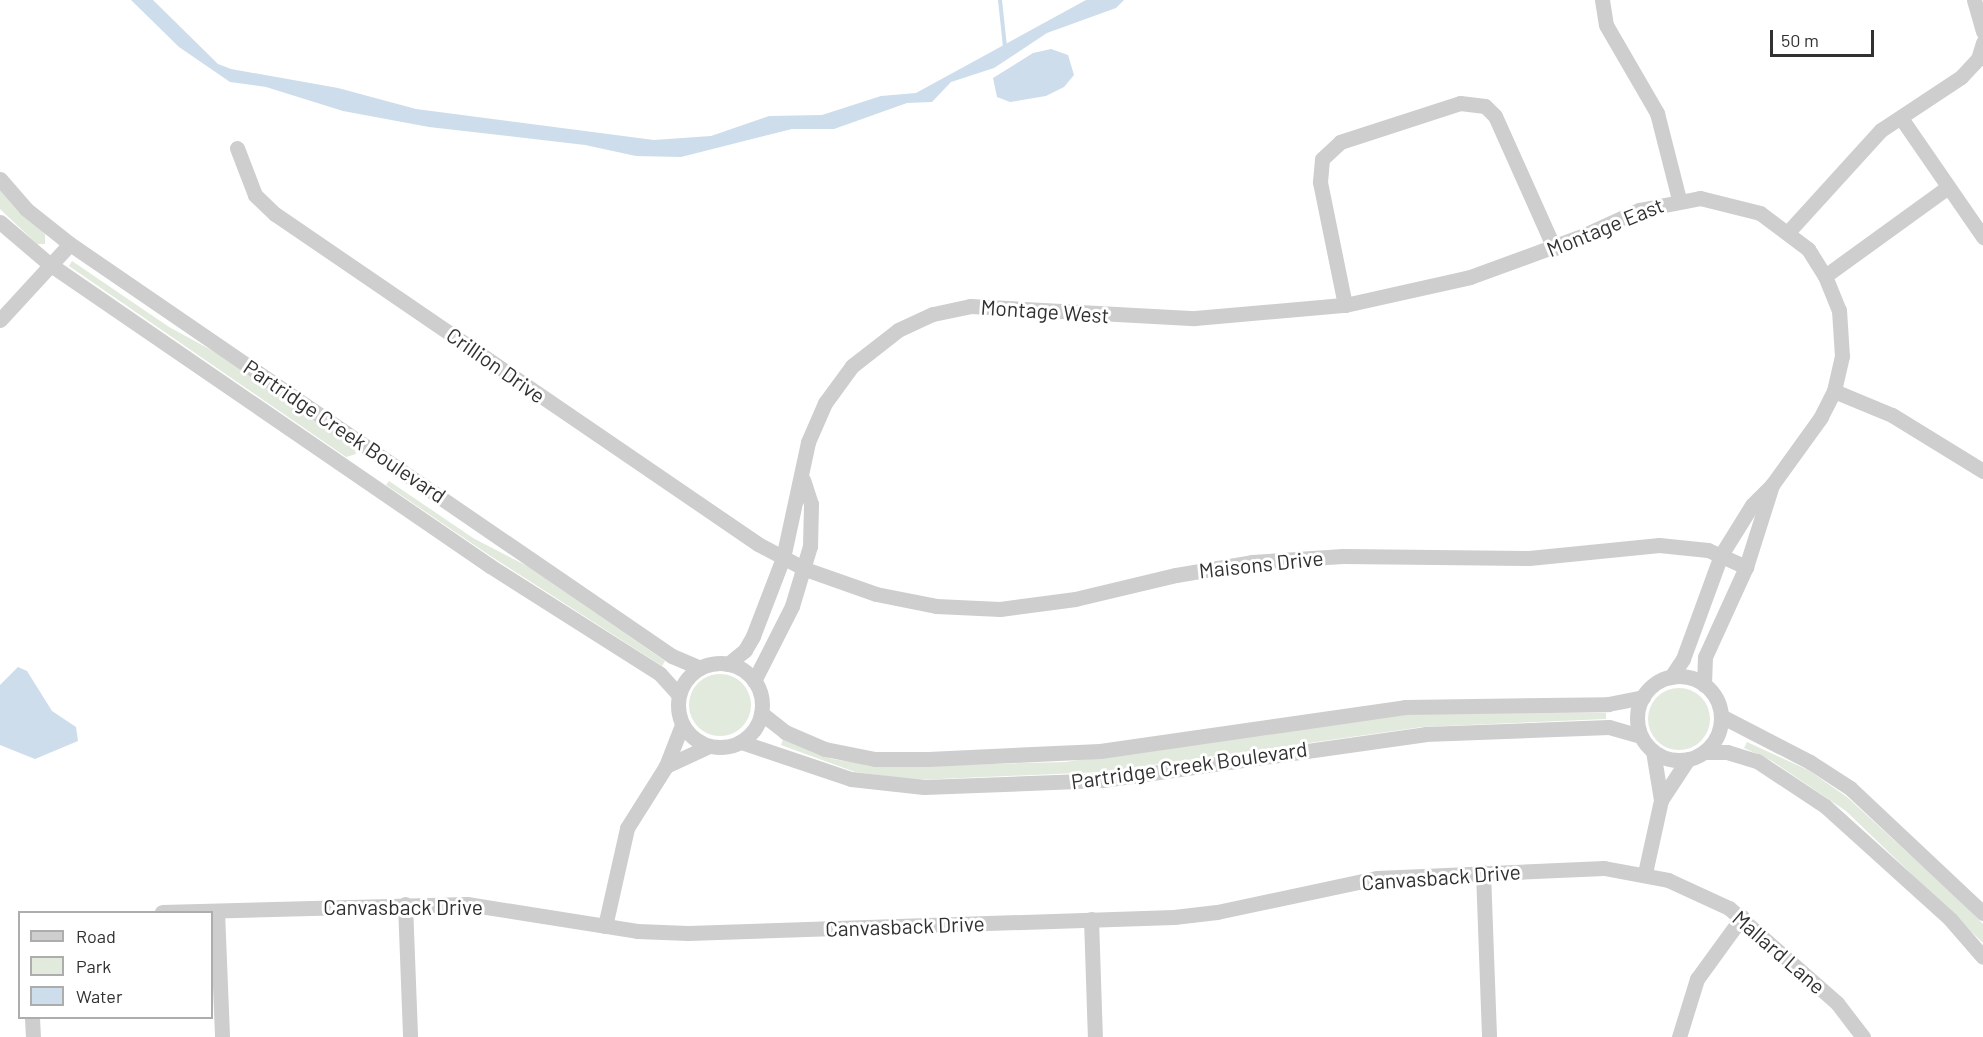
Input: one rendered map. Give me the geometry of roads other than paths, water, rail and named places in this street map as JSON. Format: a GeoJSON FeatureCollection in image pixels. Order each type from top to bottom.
{"type":"FeatureCollection","features":[{"type":"Feature","properties":{"kind":"street"},"geometry":{"type":"LineString","coordinates":[[1602,0],[1606,25],[1657,113],[1679,199]]}},
{"type":"Feature","properties":{"kind":"street"},"geometry":{"type":"LineString","coordinates":[[1974,0],[1983,32]]}},
{"type":"Feature","properties":{"kind":"street"},"geometry":{"type":"LineString","coordinates":[[1789,231],[1866,146],[1900,118],[1961,77],[1978,59],[1983,43]]}},
{"type":"Feature","properties":{"kind":"street"},"geometry":{"type":"LineString","coordinates":[[1345,305],[1320,182],[1322,159],[1340,142],[1460,103],[1485,106],[1495,116],[1554,248]]}},
{"type":"Feature","properties":{"kind":"street"},"geometry":{"type":"LineString","coordinates":[[1900,118],[1983,237]]}},
{"type":"Feature","properties":{"kind":"street","name":"Crillion Drive"},"geometry":{"type":"LineString","coordinates":[[237,148],[255,195],[275,214],[690,499],[783,558]]}},
{"type":"Feature","properties":{"kind":"street","name":"Partridge Creek Boulevard"},"geometry":{"type":"LineString","coordinates":[[0,178],[26,209],[70,244],[672,656],[700,668]]}},
{"type":"Feature","properties":{"kind":"street"},"geometry":{"type":"LineString","coordinates":[[1825,276],[1948,187]]}},
{"type":"Feature","properties":{"kind":"street","name":"Montage East"},"geometry":{"type":"LineString","coordinates":[[1345,305],[1446,283],[1554,248],[1638,210],[1679,199],[1741,205],[1789,231],[1825,276],[1842,331],[1834,392],[1772,485],[1752,505],[1722,555],[1683,659],[1671,677]]}},
{"type":"Feature","properties":{"kind":"street","name":"Partridge Creek Boulevard"},"geometry":{"type":"LineString","coordinates":[[0,222],[48,263],[490,566],[651,668],[679,695]]}},
{"type":"Feature","properties":{"kind":"street"},"geometry":{"type":"LineString","coordinates":[[0,320],[48,263],[70,244]]}},
{"type":"Feature","properties":{"kind":"street","name":"Montage West"},"geometry":{"type":"LineString","coordinates":[[728,664],[745,650],[753,636],[783,558],[814,425],[838,382],[885,338],[933,314],[987,305],[1116,316],[1226,317],[1345,305]]}},
{"type":"Feature","properties":{"kind":"street"},"geometry":{"type":"LineString","coordinates":[[1834,392],[1892,415],[1983,471]]}},
{"type":"Feature","properties":{"kind":"street","name":"Montage West"},"geometry":{"type":"LineString","coordinates":[[754,681],[784,625],[805,569],[812,528],[803,480]]}},
{"type":"Feature","properties":{"kind":"street","name":"Montage East"},"geometry":{"type":"LineString","coordinates":[[1704,685],[1705,657],[1746,567],[1772,485]]}},
{"type":"Feature","properties":{"kind":"street","name":"Maisons Drive"},"geometry":{"type":"LineString","coordinates":[[783,558],[805,569],[898,599],[999,609],[1067,601],[1222,567],[1312,557],[1529,558],[1659,544],[1693,546],[1722,555],[1746,567]]}},
{"type":"Feature","properties":{"kind":"street"},"geometry":{"type":"LineString","coordinates":[[605,926],[627,828],[666,766],[682,725],[679,695],[687,679],[700,668],[728,664],[754,681],[761,713],[741,742],[709,746],[666,766]]}},
{"type":"Feature","properties":{"kind":"street"},"geometry":{"type":"LineString","coordinates":[[1704,752],[1718,732],[1721,716],[1716,699],[1704,685],[1689,678],[1671,677],[1654,684],[1643,697],[1637,717],[1641,736],[1653,751],[1671,759],[1688,759],[1704,752],[1727,752],[1757,760],[1825,806],[1950,919],[1983,957]]}},
{"type":"Feature","properties":{"kind":"street","name":"Partridge Creek Boulevard"},"geometry":{"type":"LineString","coordinates":[[761,713],[785,732],[825,749],[910,760],[1100,751],[1404,707],[1608,704],[1643,697]]}},
{"type":"Feature","properties":{"kind":"street"},"geometry":{"type":"LineString","coordinates":[[1721,716],[1810,762],[1850,788],[1983,913]]}},
{"type":"Feature","properties":{"kind":"street"},"geometry":{"type":"LineString","coordinates":[[682,725],[693,738],[709,746]]}},
{"type":"Feature","properties":{"kind":"street","name":"Partridge Creek Boulevard"},"geometry":{"type":"LineString","coordinates":[[741,742],[851,779],[924,787],[1103,780],[1416,735],[1609,727],[1641,736]]}},
{"type":"Feature","properties":{"kind":"street"},"geometry":{"type":"LineString","coordinates":[[1653,751],[1662,800]]}},
{"type":"Feature","properties":{"kind":"street"},"geometry":{"type":"LineString","coordinates":[[1645,873],[1662,800],[1688,759]]}},
{"type":"Feature","properties":{"kind":"street","name":"Canvasback Drive"},"geometry":{"type":"LineString","coordinates":[[213,911],[405,904],[492,906],[605,926],[688,933],[1198,915],[1377,878],[1604,868],[1645,873]]}},
{"type":"Feature","properties":{"kind":"street"},"geometry":{"type":"LineString","coordinates":[[1483,872],[1489,1037]]}},
{"type":"Feature","properties":{"kind":"street","name":"Mallard Lane"},"geometry":{"type":"LineString","coordinates":[[1645,873],[1690,888],[1742,917],[1837,1003],[1863,1037]]}},
{"type":"Feature","properties":{"kind":"street"},"geometry":{"type":"LineString","coordinates":[[405,904],[410,1037]]}},
{"type":"Feature","properties":{"kind":"street"},"geometry":{"type":"LineString","coordinates":[[217,911],[222,1037]]}},
{"type":"Feature","properties":{"kind":"street"},"geometry":{"type":"LineString","coordinates":[[1679,1037],[1698,980],[1742,917]]}},
{"type":"Feature","properties":{"kind":"street"},"geometry":{"type":"LineString","coordinates":[[1091,919],[1095,1037]]}},
{"type":"Feature","properties":{"kind":"street"},"geometry":{"type":"LineString","coordinates":[[32,1019],[33,1037]]}},
{"type":"Feature","properties":{"kind":"water"},"geometry":{"type":"Polygon","coordinates":[[[131,0],[153,0],[218,64],[231,69],[338,88],[416,109],[654,140],[711,136],[769,116],[822,115],[881,96],[916,93],[1086,0],[1124,0],[1116,8],[1047,33],[994,68],[951,82],[932,102],[907,103],[834,129],[792,129],[681,157],[636,156],[585,145],[429,127],[343,111],[266,87],[230,82],[179,47],[131,0]]]}},
{"type":"Feature","properties":{"kind":"water"},"geometry":{"type":"Polygon","coordinates":[[[1051,49],[1068,55],[1074,75],[1064,87],[1046,96],[1010,102],[997,97],[993,78],[1033,53],[1051,49]]]}},
{"type":"Feature","properties":{"kind":"water"},"geometry":{"type":"Polygon","coordinates":[[[18,667],[27,671],[52,711],[76,727],[78,741],[35,759],[0,745],[0,685],[18,667]]]}},
{"type":"Feature","properties":{"kind":"waterway"},"geometry":{"type":"LineString","coordinates":[[1000,0],[1005,47]]}}]}
